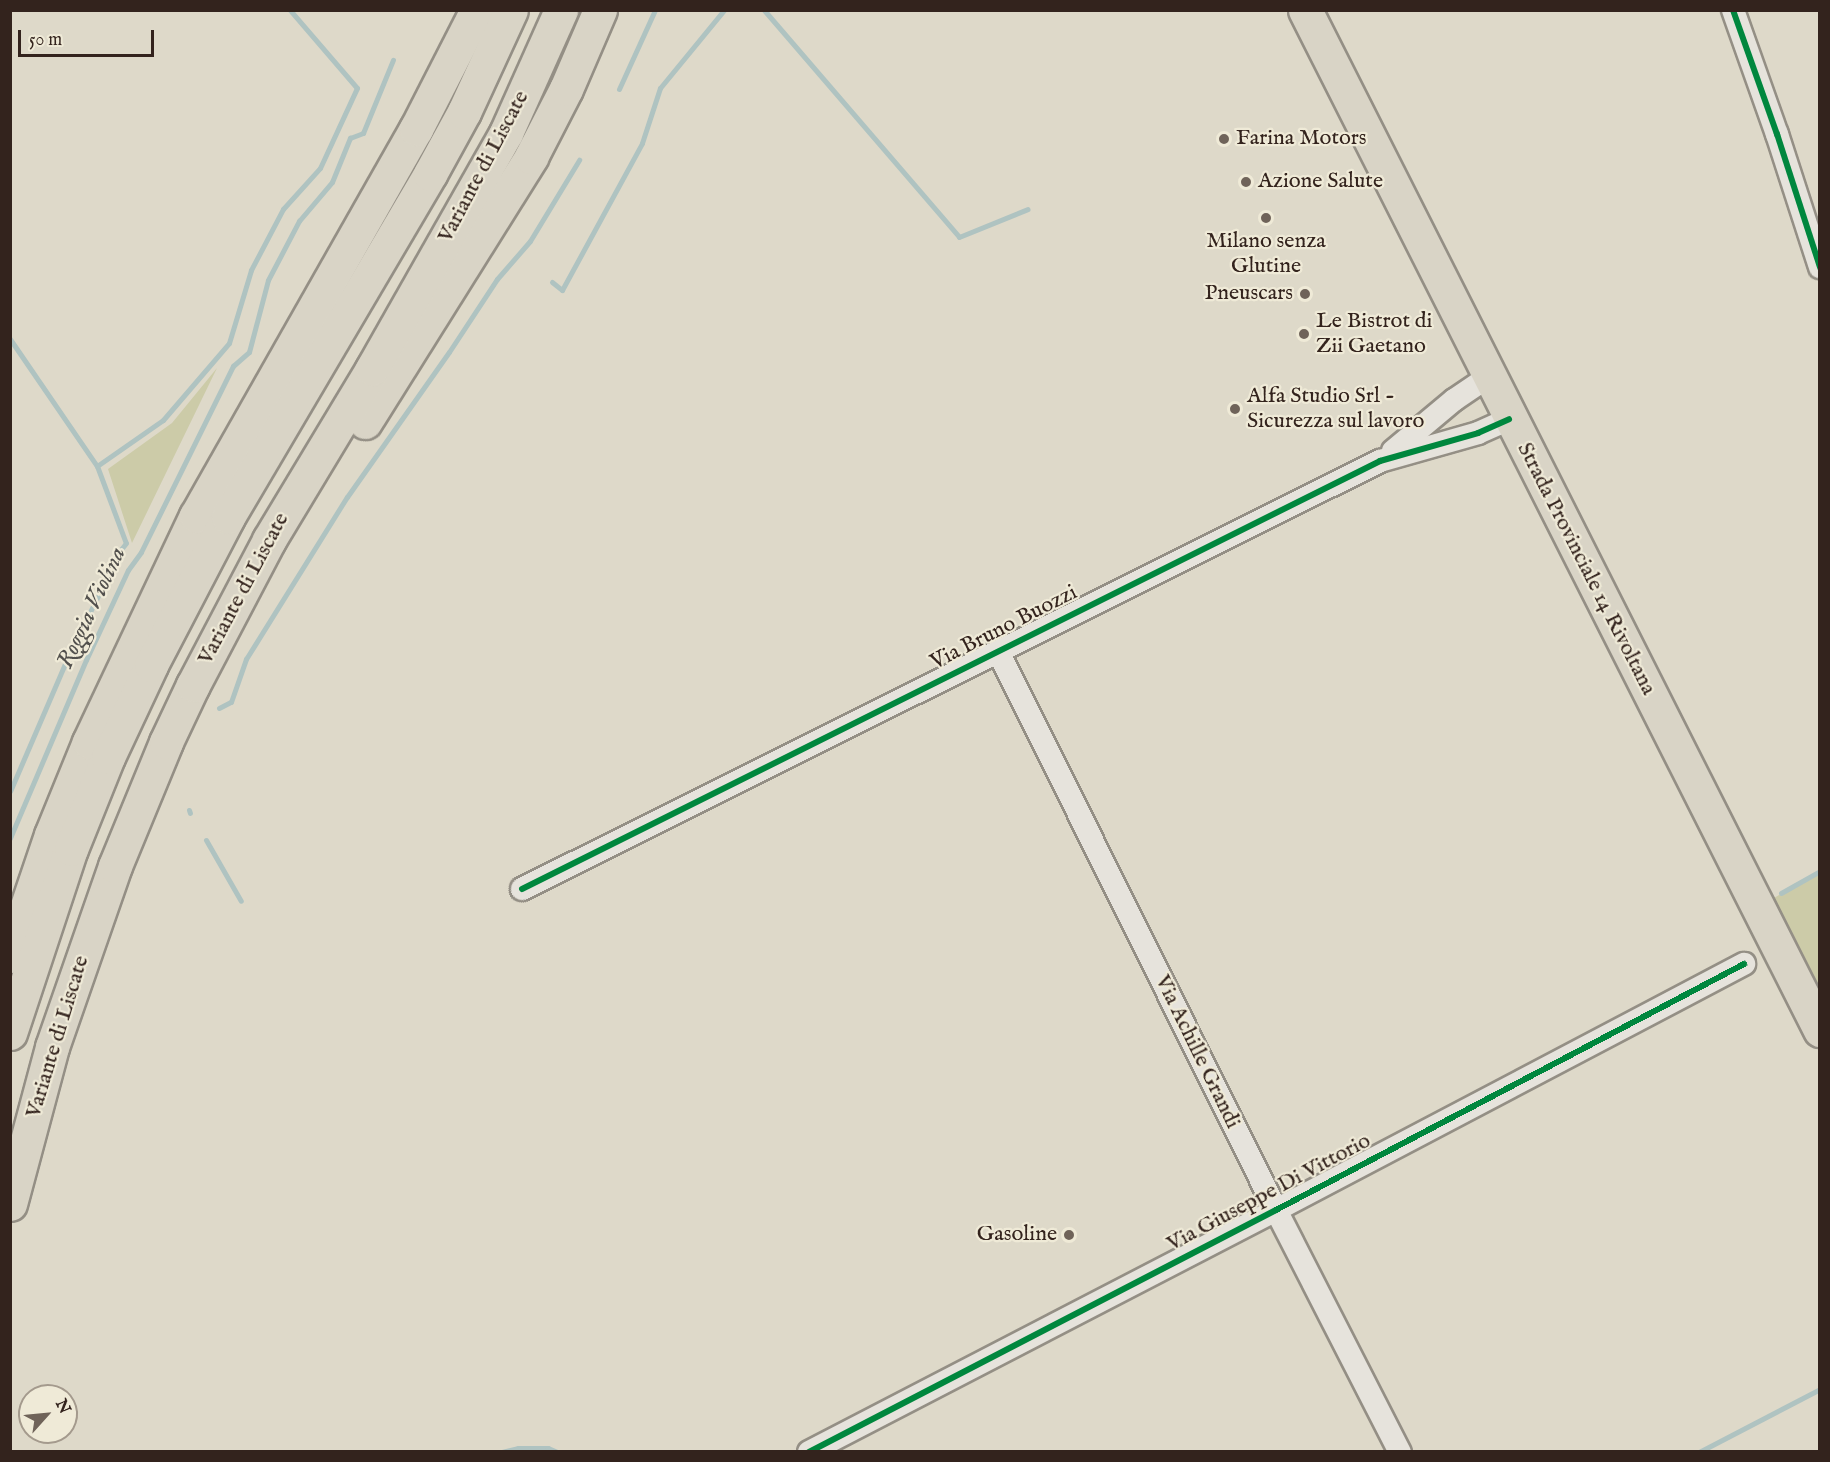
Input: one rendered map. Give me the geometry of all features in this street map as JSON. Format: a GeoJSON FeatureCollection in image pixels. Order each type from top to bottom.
{"type":"FeatureCollection","features":[{"type":"Feature","properties":{"kind":"main road"},"geometry":{"type":"LineString","coordinates":[[10,956],[51,835],[89,742],[191,527],[416,129],[477,10]]}},
{"type":"Feature","properties":{"kind":"main road","name":"Variante di Liscate"},"geometry":{"type":"LineString","coordinates":[[10,1033],[71,849],[108,757],[151,665],[228,517],[332,345],[442,153],[464,112],[511,10]]}},
{"type":"Feature","properties":{"kind":"main road","name":"Variante di Liscate"},"geometry":{"type":"LineString","coordinates":[[10,1204],[48,1062],[115,866],[151,776],[193,685],[269,540],[372,369],[493,157],[561,10]]}},
{"type":"Feature","properties":{"kind":"main road"},"geometry":{"type":"LineString","coordinates":[[48,1062],[105,917],[173,758],[224,652],[288,542],[431,320],[531,157],[566,89],[600,10]]}},
{"type":"Feature","properties":{"kind":"main road","name":"Strada Provinciale 14 Rivoltana"},"geometry":{"type":"LineString","coordinates":[[1305,10],[1509,419],[1820,1030]]}},
{"type":"Feature","properties":{"kind":"street"},"geometry":{"type":"LineString","coordinates":[[1733,10],[1777,134],[1820,267]]}},
{"type":"Feature","properties":{"kind":"street","name":"Via Bruno Buozzi"},"geometry":{"type":"LineString","coordinates":[[1380,461],[1423,428],[1454,400],[1488,377]]}},
{"type":"Feature","properties":{"kind":"street","name":"Via Bruno Buozzi"},"geometry":{"type":"LineString","coordinates":[[522,889],[1380,461],[1478,433],[1509,419]]}},
{"type":"Feature","properties":{"kind":"street","name":"Via Achille Grandi"},"geometry":{"type":"LineString","coordinates":[[998,651],[1276,1210],[1400,1452]]}},
{"type":"Feature","properties":{"kind":"street","name":"Via Giuseppe Di Vittorio"},"geometry":{"type":"LineString","coordinates":[[809,1452],[1744,964]]}},
{"type":"Feature","properties":{"kind":"green space"},"geometry":{"type":"Polygon","coordinates":[[[217,368],[132,543],[108,469],[172,423],[217,368]]]}},
{"type":"Feature","properties":{"kind":"green space"},"geometry":{"type":"Polygon","coordinates":[[[1819,871],[1819,987],[1774,898],[1819,871]]]}},
{"type":"Feature","properties":{"kind":"waterway"},"geometry":{"type":"LineString","coordinates":[[97,466],[163,420],[229,343],[251,270],[283,209],[320,168],[357,88],[290,10]]}},
{"type":"Feature","properties":{"kind":"waterway"},"geometry":{"type":"LineString","coordinates":[[619,89],[655,10]]}},
{"type":"Feature","properties":{"kind":"waterway"},"geometry":{"type":"LineString","coordinates":[[552,282],[562,290],[642,143],[660,88],[724,10]]}},
{"type":"Feature","properties":{"kind":"waterway"},"geometry":{"type":"LineString","coordinates":[[764,10],[959,237],[1028,209]]}},
{"type":"Feature","properties":{"kind":"waterway"},"geometry":{"type":"LineString","coordinates":[[10,838],[86,660],[128,570],[141,552],[233,366],[249,352],[268,280],[299,221],[332,182],[350,138],[363,133],[393,60]]}},
{"type":"Feature","properties":{"kind":"waterway"},"geometry":{"type":"LineString","coordinates":[[219,708],[231,702],[246,659],[347,497],[449,352],[497,279],[530,241],[579,160]]}},
{"type":"Feature","properties":{"kind":"waterway","name":"Roggia Violina"},"geometry":{"type":"LineString","coordinates":[[10,339],[97,466],[126,543],[112,561],[107,578],[70,652],[10,791]]}},
{"type":"Feature","properties":{"kind":"waterway"},"geometry":{"type":"LineString","coordinates":[[206,840],[241,901]]}},
{"type":"Feature","properties":{"kind":"waterway"},"geometry":{"type":"LineString","coordinates":[[1781,893],[1820,871]]}},
{"type":"Feature","properties":{"kind":"waterway"},"geometry":{"type":"LineString","coordinates":[[1699,1452],[1820,1389]]}},
{"type":"Feature","properties":{"kind":"waterway"},"geometry":{"type":"LineString","coordinates":[[502,1452],[518,1448],[548,1448],[557,1452]]}},
{"type":"Feature","properties":{"kind":"cycle path"},"geometry":{"type":"LineString","coordinates":[[1733,10],[1777,134],[1820,267]]}},
{"type":"Feature","properties":{"kind":"cycle path"},"geometry":{"type":"LineString","coordinates":[[522,889],[1380,461],[1478,433],[1509,419]]}},
{"type":"Feature","properties":{"kind":"cycle path"},"geometry":{"type":"LineString","coordinates":[[809,1452],[1744,964]]}},
{"type":"Feature","properties":{"kind":"place","name":"Farina Motors"},"geometry":{"type":"Point","coordinates":[1224,139]}},
{"type":"Feature","properties":{"kind":"place","name":"Azione Salute"},"geometry":{"type":"Point","coordinates":[1246,182]}},
{"type":"Feature","properties":{"kind":"place","name":"Milano senza Glutine"},"geometry":{"type":"Point","coordinates":[1266,218]}},
{"type":"Feature","properties":{"kind":"place","name":"Pneuscars"},"geometry":{"type":"Point","coordinates":[1305,294]}},
{"type":"Feature","properties":{"kind":"place","name":"Le Bistrot di Zii Gaetano"},"geometry":{"type":"Point","coordinates":[1304,334]}},
{"type":"Feature","properties":{"kind":"place","name":"Alfa Studio Srl - Sicurezza sul lavoro"},"geometry":{"type":"Point","coordinates":[1235,409]}},
{"type":"Feature","properties":{"kind":"place","name":"Gasoline"},"geometry":{"type":"Point","coordinates":[1069,1235]}}]}
